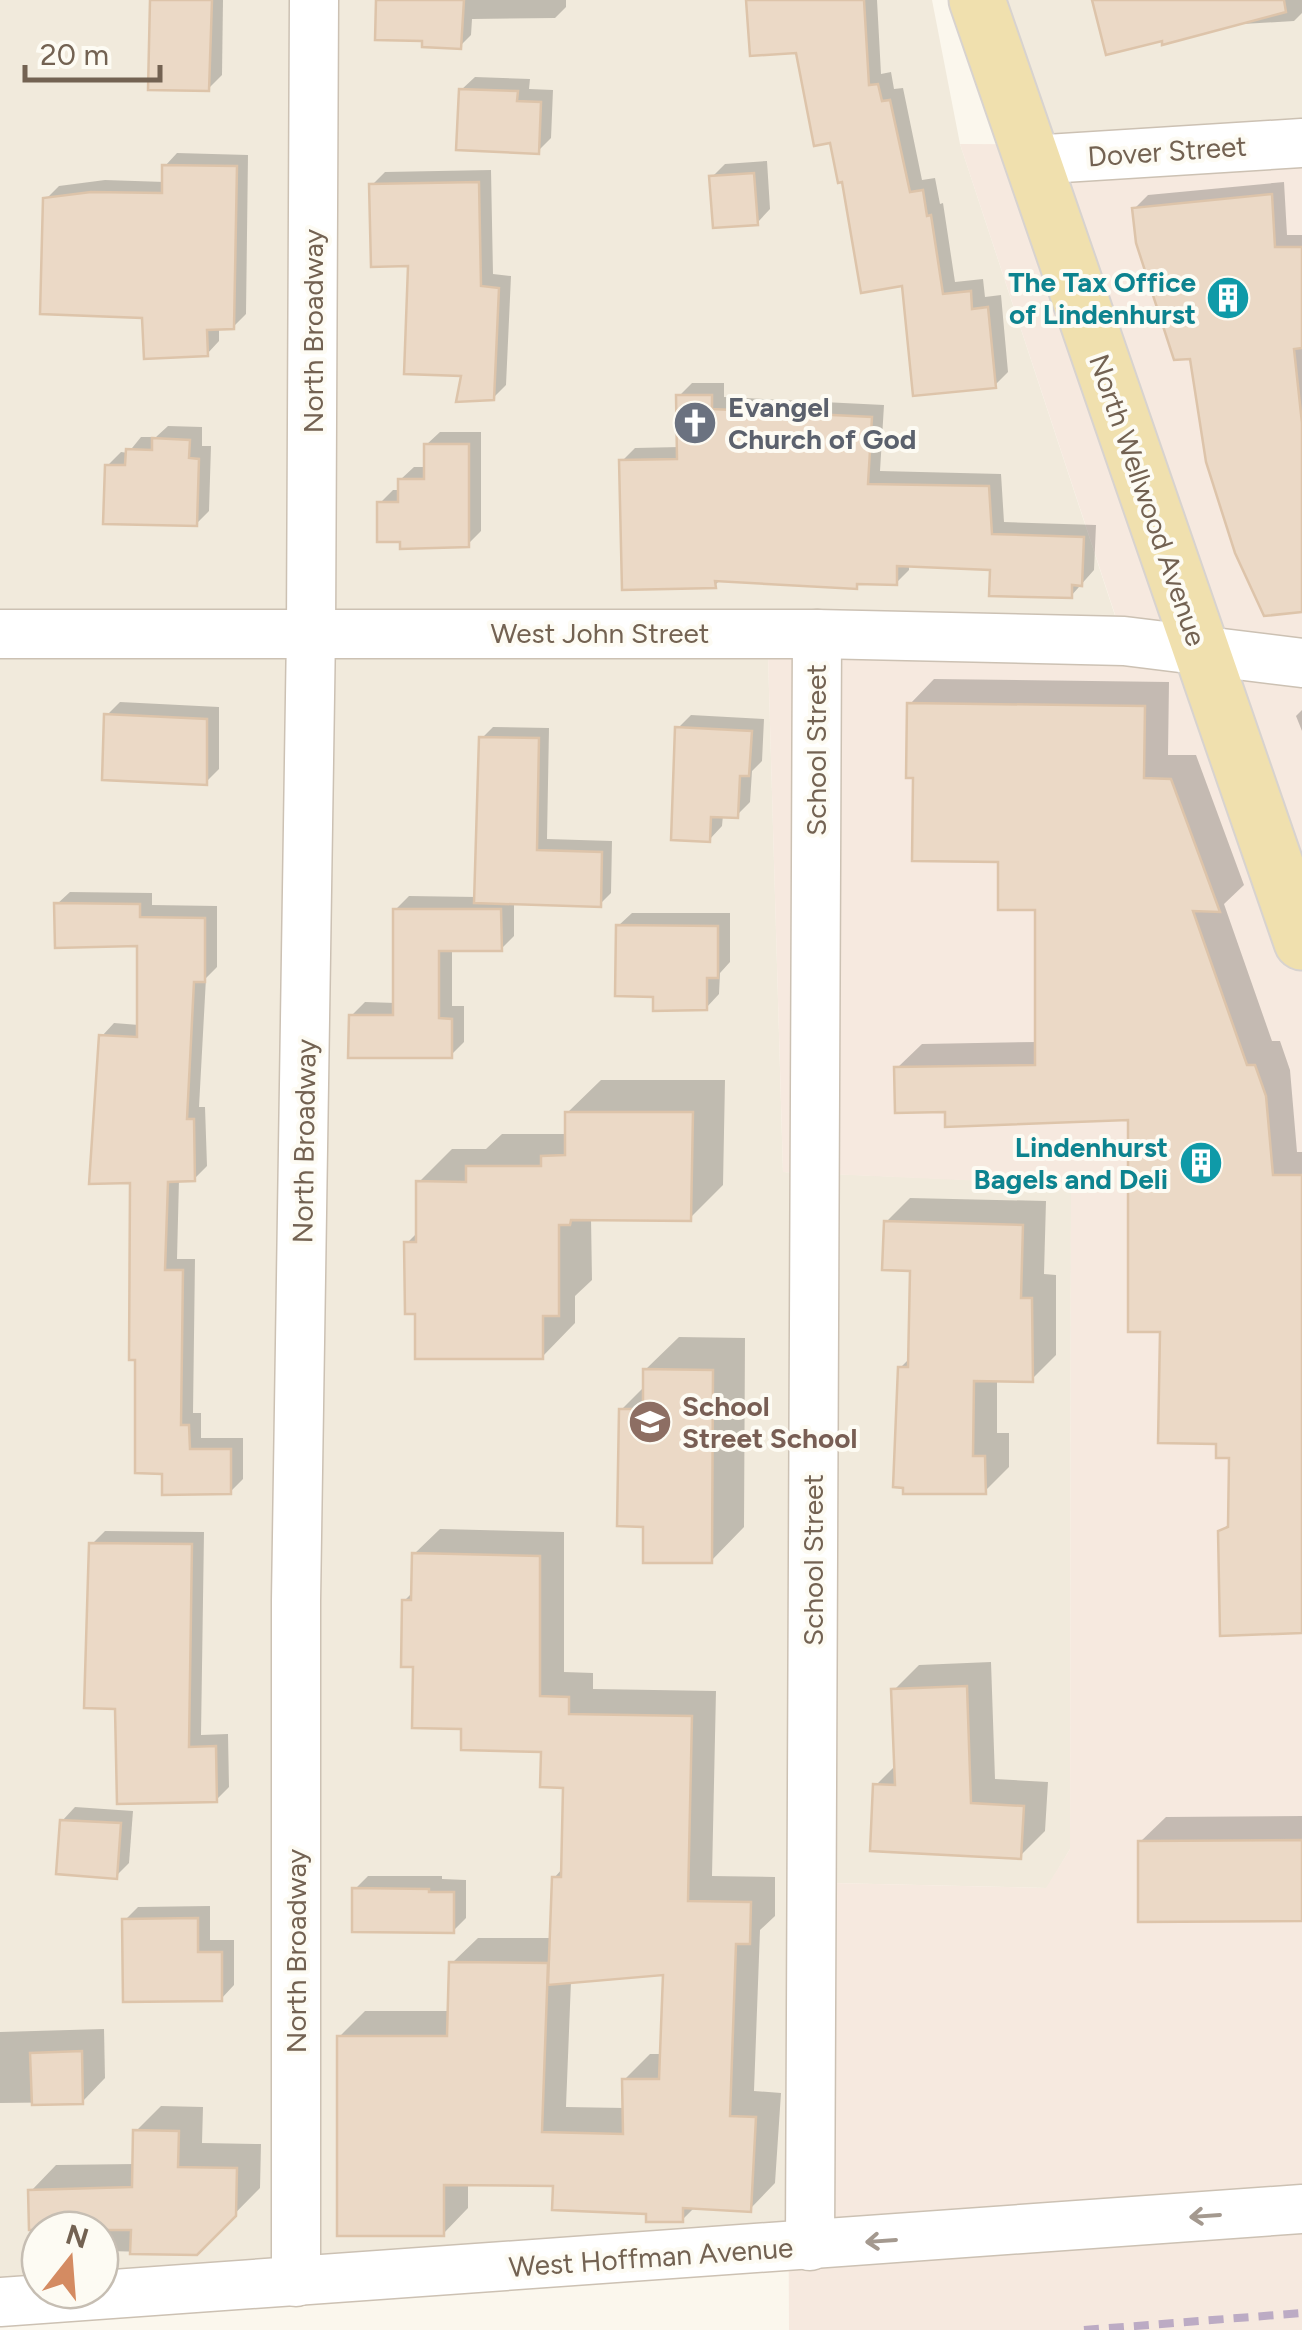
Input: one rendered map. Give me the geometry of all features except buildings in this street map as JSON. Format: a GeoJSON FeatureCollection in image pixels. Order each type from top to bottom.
{"type":"FeatureCollection","features":[{"type":"Feature","properties":{"kind":"main road","name":"North Wellwood Avenue"},"geometry":{"type":"LineString","coordinates":[[977,0],[1302,942]]}},
{"type":"Feature","properties":{"kind":"street","name":"North Broadway"},"geometry":{"type":"LineString","coordinates":[[296,2282],[296,1601],[312,632],[314,0]]}},
{"type":"Feature","properties":{"kind":"street","name":"Dover Street"},"geometry":{"type":"LineString","coordinates":[[1031,160],[1302,142]]}},
{"type":"Feature","properties":{"kind":"street","name":"West John Street"},"geometry":{"type":"LineString","coordinates":[[0,634],[817,634],[1124,641],[1302,663]]}},
{"type":"Feature","properties":{"kind":"street","name":"School Street"},"geometry":{"type":"LineString","coordinates":[[810,2246],[817,634]]}},
{"type":"Feature","properties":{"kind":"street","name":"West Hoffman Avenue"},"geometry":{"type":"LineString","coordinates":[[0,2302],[1302,2209]]}},
{"type":"Feature","properties":{"kind":"shaded area"},"geometry":{"type":"Polygon","coordinates":[[[0,0],[932,0],[960,144],[1129,658],[768,655],[783,1172],[1071,1184],[1070,1849],[1047,1888],[787,1882],[787,2233],[120,2272],[120,2210],[20,2210],[20,2277],[0,2278],[0,0]]]}},
{"type":"Feature","properties":{"kind":"shaded area"},"geometry":{"type":"Polygon","coordinates":[[[1003,0],[1302,0],[1302,146],[1043,145],[1003,0]]]}},
{"type":"Feature","properties":{"kind":"shaded area"},"geometry":{"type":"Polygon","coordinates":[[[960,144],[1302,146],[1302,2330],[789,2330],[787,1882],[1046,1888],[1070,1849],[1071,1185],[783,1172],[768,655],[1129,657],[960,144]]]}},
{"type":"Feature","properties":{"kind":"railway"},"geometry":{"type":"LineString","coordinates":[[1084,2330],[1302,2313]]}},
{"type":"Feature","properties":{"kind":"place","name":"The Tax Office of Lindenhurst"},"geometry":{"type":"Point","coordinates":[1228,298]}},
{"type":"Feature","properties":{"kind":"place","name":"Evangel Church of God"},"geometry":{"type":"Point","coordinates":[695,423]}},
{"type":"Feature","properties":{"kind":"place","name":"Lindenhurst Bagels and Deli"},"geometry":{"type":"Point","coordinates":[1201,1163]}},
{"type":"Feature","properties":{"kind":"place","name":"School Street School"},"geometry":{"type":"Point","coordinates":[650,1422]}}]}
